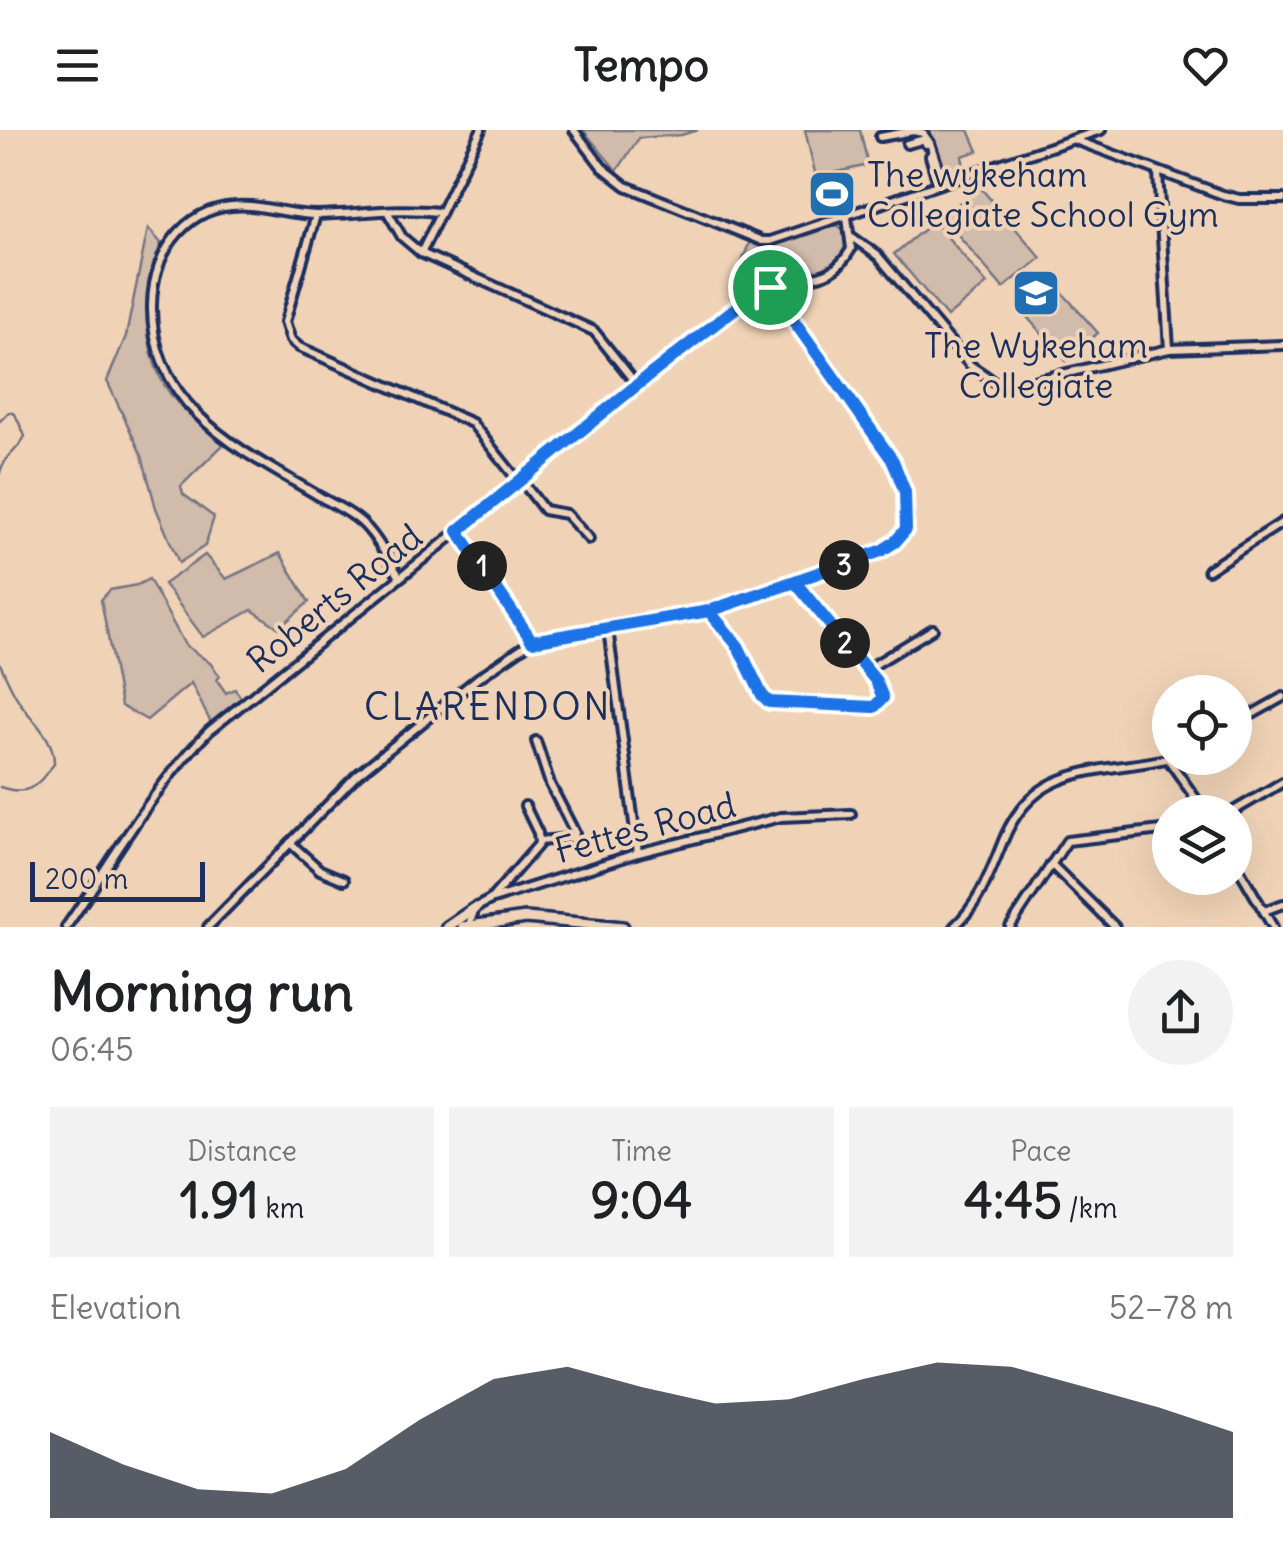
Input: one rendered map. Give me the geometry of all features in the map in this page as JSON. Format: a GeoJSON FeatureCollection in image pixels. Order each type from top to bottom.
{"type":"FeatureCollection","features":[{"type":"Feature","properties":{"kind":"street"},"geometry":{"type":"LineString","coordinates":[[421,252],[481,130]]}},
{"type":"Feature","properties":{"kind":"street"},"geometry":{"type":"LineString","coordinates":[[574,130],[602,167],[626,186],[762,241],[779,240],[1101,130]]}},
{"type":"Feature","properties":{"kind":"street"},"geometry":{"type":"LineString","coordinates":[[880,136],[923,133],[930,143],[941,183]]}},
{"type":"Feature","properties":{"kind":"street"},"geometry":{"type":"LineString","coordinates":[[907,144],[925,139],[941,183]]}},
{"type":"Feature","properties":{"kind":"street"},"geometry":{"type":"LineString","coordinates":[[1073,140],[1239,199],[1283,199]]}},
{"type":"Feature","properties":{"kind":"street"},"geometry":{"type":"LineString","coordinates":[[1158,173],[1169,349]]}},
{"type":"Feature","properties":{"kind":"street"},"geometry":{"type":"LineString","coordinates":[[400,577],[360,521],[242,450],[194,411],[162,362],[153,333],[152,301],[156,276],[170,239],[200,215],[225,206],[316,215],[438,212]]}},
{"type":"Feature","properties":{"kind":"street"},"geometry":{"type":"LineString","coordinates":[[386,211],[402,237],[421,252],[594,331],[637,385]]}},
{"type":"Feature","properties":{"kind":"street"},"geometry":{"type":"LineString","coordinates":[[316,215],[286,322],[291,340],[472,423],[544,510],[566,514],[589,539]]}},
{"type":"Feature","properties":{"kind":"street"},"geometry":{"type":"LineString","coordinates":[[847,217],[852,236],[878,256],[970,366],[996,382],[1016,386],[1169,349],[1283,345]]}},
{"type":"Feature","properties":{"kind":"street","name":"Roberts Road"},"geometry":{"type":"LineString","coordinates":[[66,927],[188,753],[234,710],[742,303],[770,287],[832,272],[844,262],[852,236]]}},
{"type":"Feature","properties":{"kind":"street"},"geometry":{"type":"LineString","coordinates":[[208,927],[357,776],[478,678],[532,641],[709,611],[881,551],[900,537],[908,517],[905,492],[893,461],[770,287]]}},
{"type":"Feature","properties":{"kind":"street"},"geometry":{"type":"LineString","coordinates":[[1208,570],[1283,522]]}},
{"type":"Feature","properties":{"kind":"street"},"geometry":{"type":"LineString","coordinates":[[458,531],[532,641]]}},
{"type":"Feature","properties":{"kind":"street"},"geometry":{"type":"LineString","coordinates":[[709,611],[738,646],[769,702],[874,707],[882,702],[882,694],[866,670],[795,582]]}},
{"type":"Feature","properties":{"kind":"street"},"geometry":{"type":"LineString","coordinates":[[608,629],[638,853]]}},
{"type":"Feature","properties":{"kind":"street"},"geometry":{"type":"LineString","coordinates":[[866,670],[934,629]]}},
{"type":"Feature","properties":{"kind":"street"},"geometry":{"type":"LineString","coordinates":[[1252,714],[1283,697]]}},
{"type":"Feature","properties":{"kind":"street"},"geometry":{"type":"LineString","coordinates":[[490,900],[540,841],[572,838],[575,833],[550,784],[536,742]]}},
{"type":"Feature","properties":{"kind":"street"},"geometry":{"type":"LineString","coordinates":[[954,927],[979,898],[1013,816],[1026,800],[1055,782],[1082,773],[1152,761]]}},
{"type":"Feature","properties":{"kind":"street"},"geometry":{"type":"LineString","coordinates":[[1252,800],[1283,782]]}},
{"type":"Feature","properties":{"kind":"street"},"geometry":{"type":"LineString","coordinates":[[525,806],[540,841]]}},
{"type":"Feature","properties":{"kind":"street","name":"Fettes Road"},"geometry":{"type":"LineString","coordinates":[[475,908],[638,853],[780,816],[852,814]]}},
{"type":"Feature","properties":{"kind":"street"},"geometry":{"type":"LineString","coordinates":[[1010,927],[1060,848],[1072,838],[1152,831]]}},
{"type":"Feature","properties":{"kind":"street"},"geometry":{"type":"LineString","coordinates":[[290,843],[320,870],[344,880]]}},
{"type":"Feature","properties":{"kind":"street"},"geometry":{"type":"LineString","coordinates":[[1052,864],[1115,927]]}},
{"type":"Feature","properties":{"kind":"street"},"geometry":{"type":"LineString","coordinates":[[1252,891],[1273,927]]}},
{"type":"Feature","properties":{"kind":"street"},"geometry":{"type":"LineString","coordinates":[[1264,911],[1283,904]]}},
{"type":"Feature","properties":{"kind":"street"},"geometry":{"type":"LineString","coordinates":[[475,908],[466,926],[526,923],[623,927]]}},
{"type":"Feature","properties":{"kind":"street"},"geometry":{"type":"LineString","coordinates":[[446,927],[475,908]]}},
{"type":"Feature","properties":{"kind":"shaded area"},"geometry":{"type":"Polygon","coordinates":[[[583,130],[698,130],[639,138],[617,171],[583,130]]]}},
{"type":"Feature","properties":{"kind":"shaded area"},"geometry":{"type":"Polygon","coordinates":[[[805,130],[860,130],[868,165],[816,177],[805,130]]]}},
{"type":"Feature","properties":{"kind":"shaded area"},"geometry":{"type":"Polygon","coordinates":[[[930,130],[969,130],[978,151],[962,156],[964,167],[942,173],[930,130]]]}},
{"type":"Feature","properties":{"kind":"shaded area"},"geometry":{"type":"Polygon","coordinates":[[[979,186],[1041,258],[1003,288],[943,217],[979,186]]]}},
{"type":"Feature","properties":{"kind":"shaded area"},"geometry":{"type":"Polygon","coordinates":[[[934,221],[987,284],[947,317],[894,254],[934,221]]]}},
{"type":"Feature","properties":{"kind":"shaded area"},"geometry":{"type":"Polygon","coordinates":[[[837,225],[848,233],[847,247],[835,265],[767,283],[746,296],[738,272],[750,241],[770,244],[837,225]]]}},
{"type":"Feature","properties":{"kind":"shaded area"},"geometry":{"type":"Polygon","coordinates":[[[148,228],[161,243],[148,304],[150,346],[156,366],[176,401],[224,444],[181,486],[183,494],[214,517],[205,546],[179,563],[156,508],[142,456],[107,381],[126,336],[148,228]]]}},
{"type":"Feature","properties":{"kind":"shaded area"},"geometry":{"type":"Polygon","coordinates":[[[1060,290],[1098,333],[1066,361],[1028,318],[1060,290]]]}},
{"type":"Feature","properties":{"kind":"shaded area"},"geometry":{"type":"Polygon","coordinates":[[[280,553],[309,602],[279,628],[252,610],[203,637],[164,584],[205,555],[226,579],[280,553]]]}},
{"type":"Feature","properties":{"kind":"shaded area"},"geometry":{"type":"Polygon","coordinates":[[[149,579],[185,645],[210,663],[226,693],[235,689],[242,699],[212,725],[191,683],[147,720],[121,706],[101,600],[110,590],[149,579]]]}},
{"type":"Feature","properties":{"kind":"waterway"},"geometry":{"type":"LineString","coordinates":[[0,421],[9,412],[15,414],[25,436],[0,473]]}},
{"type":"Feature","properties":{"kind":"waterway"},"geometry":{"type":"LineString","coordinates":[[0,664],[19,701],[47,737],[54,764],[32,788],[19,791],[0,787]]}},
{"type":"Feature","properties":{"kind":"place","name":"The wykeham Collegiate School Gym"},"geometry":{"type":"Point","coordinates":[832,194]}},
{"type":"Feature","properties":{"kind":"place","name":"The Wykeham Collegiate"},"geometry":{"type":"Point","coordinates":[1036,293]}},
{"type":"Feature","properties":{"kind":"district","name":"CLARENDON"},"geometry":{"type":"Point","coordinates":[488,706]}},
{"type":"Feature","properties":{"kind":"route"},"geometry":{"type":"LineString","coordinates":[[770,287],[742,303],[637,385],[458,531],[532,641],[709,611],[795,582],[876,681],[883,698],[874,707],[769,702],[738,646],[709,611],[881,551],[906,529],[905,492],[893,461],[770,287]]}}]}
